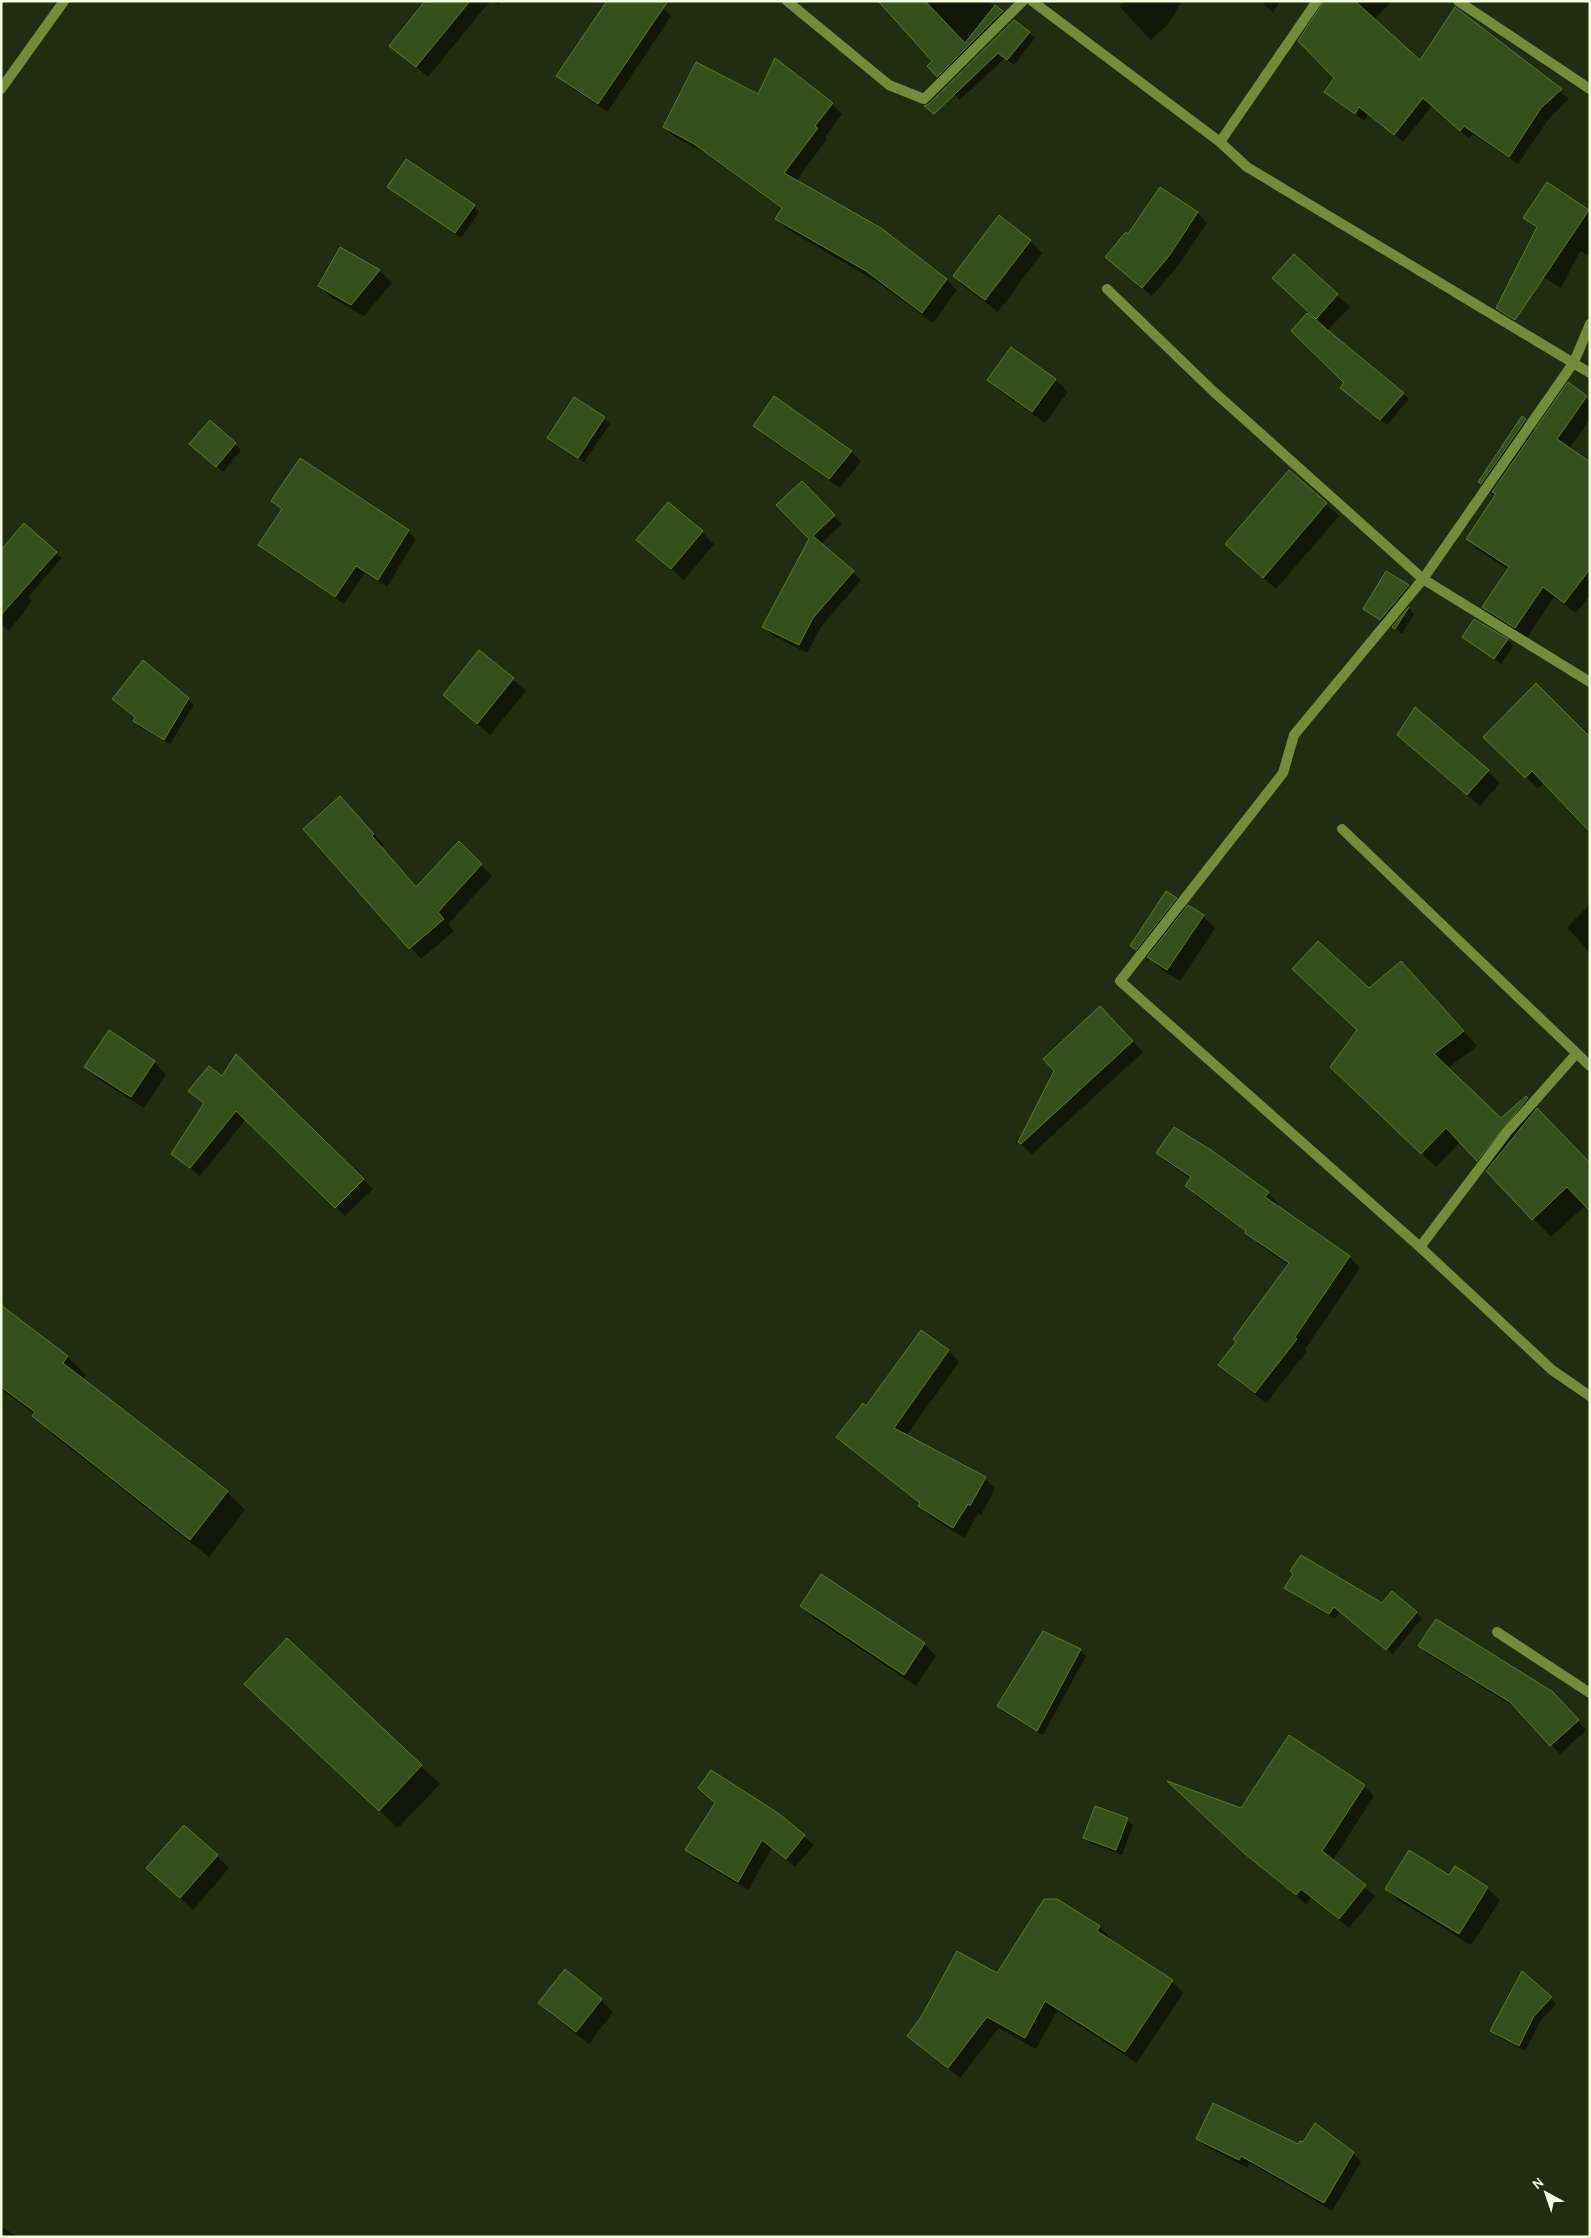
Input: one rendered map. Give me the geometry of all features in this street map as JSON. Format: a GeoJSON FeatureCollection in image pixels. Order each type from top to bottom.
{"type":"FeatureCollection","features":[{"type":"Feature","properties":{"kind":"street"},"geometry":{"type":"LineString","coordinates":[[1,89],[64,1]]}},
{"type":"Feature","properties":{"kind":"street"},"geometry":{"type":"LineString","coordinates":[[787,1],[889,85],[924,99],[1023,1]]}},
{"type":"Feature","properties":{"kind":"street"},"geometry":{"type":"LineString","coordinates":[[1032,1],[1220,142],[1247,167],[1590,372]]}},
{"type":"Feature","properties":{"kind":"street"},"geometry":{"type":"LineString","coordinates":[[1220,142],[1317,1]]}},
{"type":"Feature","properties":{"kind":"street"},"geometry":{"type":"LineString","coordinates":[[1458,1],[1590,90]]}},
{"type":"Feature","properties":{"kind":"street"},"geometry":{"type":"LineString","coordinates":[[1107,289],[1213,391],[1423,578],[1590,682]]}},
{"type":"Feature","properties":{"kind":"street"},"geometry":{"type":"LineString","coordinates":[[1590,324],[1574,362],[1423,578],[1294,735],[1283,773],[1120,981],[1420,1247],[1552,1370],[1590,1396]]}},
{"type":"Feature","properties":{"kind":"street"},"geometry":{"type":"LineString","coordinates":[[1342,829],[1590,1066]]}},
{"type":"Feature","properties":{"kind":"street"},"geometry":{"type":"LineString","coordinates":[[1420,1247],[1506,1132],[1576,1054]]}},
{"type":"Feature","properties":{"kind":"street"},"geometry":{"type":"LineString","coordinates":[[1497,1632],[1590,1693]]}},
{"type":"Feature","properties":{"kind":"building"},"geometry":{"type":"Polygon","coordinates":[[[425,1],[470,1],[416,67],[389,46],[425,1]]]}},
{"type":"Feature","properties":{"kind":"building"},"geometry":{"type":"Polygon","coordinates":[[[607,1],[668,1],[598,104],[556,76],[607,1]]]}},
{"type":"Feature","properties":{"kind":"building"},"geometry":{"type":"Polygon","coordinates":[[[878,1],[925,1],[965,43],[995,5],[1003,11],[937,77],[927,66],[932,61],[878,1]]]}},
{"type":"Feature","properties":{"kind":"building"},"geometry":{"type":"Polygon","coordinates":[[[1324,1],[1355,1],[1420,60],[1455,7],[1562,89],[1541,108],[1509,157],[1464,126],[1460,131],[1423,98],[1394,135],[1359,107],[1355,114],[1324,92],[1334,78],[1298,41],[1324,1]]]}},
{"type":"Feature","properties":{"kind":"building"},"geometry":{"type":"Polygon","coordinates":[[[1014,20],[1030,32],[1007,60],[998,53],[934,114],[924,106],[929,104],[1014,20]]]}},
{"type":"Feature","properties":{"kind":"building"},"geometry":{"type":"Polygon","coordinates":[[[775,58],[833,103],[815,126],[818,128],[784,173],[881,228],[947,279],[922,313],[866,271],[775,219],[782,208],[694,144],[663,127],[696,62],[758,94],[775,58]]]}},
{"type":"Feature","properties":{"kind":"building"},"geometry":{"type":"Polygon","coordinates":[[[406,159],[475,205],[455,233],[387,187],[406,159]]]}},
{"type":"Feature","properties":{"kind":"building"},"geometry":{"type":"Polygon","coordinates":[[[1547,182],[1589,210],[1515,320],[1496,308],[1537,227],[1523,218],[1547,182]]]}},
{"type":"Feature","properties":{"kind":"building"},"geometry":{"type":"Polygon","coordinates":[[[1160,187],[1198,212],[1169,256],[1142,288],[1105,257],[1126,232],[1128,234],[1160,187]]]}},
{"type":"Feature","properties":{"kind":"building"},"geometry":{"type":"Polygon","coordinates":[[[999,215],[1031,240],[985,300],[953,276],[999,215]]]}},
{"type":"Feature","properties":{"kind":"building"},"geometry":{"type":"Polygon","coordinates":[[[340,247],[380,270],[351,305],[318,286],[340,247]]]}},
{"type":"Feature","properties":{"kind":"building"},"geometry":{"type":"Polygon","coordinates":[[[1294,254],[1338,294],[1316,319],[1272,278],[1294,254]]]}},
{"type":"Feature","properties":{"kind":"building"},"geometry":{"type":"Polygon","coordinates":[[[1307,313],[1404,393],[1380,420],[1340,388],[1344,383],[1291,331],[1307,313]]]}},
{"type":"Feature","properties":{"kind":"building"},"geometry":{"type":"Polygon","coordinates":[[[1011,347],[1056,379],[1032,412],[987,380],[1011,347]]]}},
{"type":"Feature","properties":{"kind":"building"},"geometry":{"type":"Polygon","coordinates":[[[1568,382],[1587,396],[1557,439],[1590,462],[1590,569],[1564,603],[1543,587],[1515,628],[1482,607],[1509,567],[1466,539],[1496,494],[1492,492],[1568,382]]]}},
{"type":"Feature","properties":{"kind":"building"},"geometry":{"type":"Polygon","coordinates":[[[774,396],[852,451],[829,479],[753,426],[774,396]]]}},
{"type":"Feature","properties":{"kind":"building"},"geometry":{"type":"Polygon","coordinates":[[[574,397],[605,417],[578,458],[547,438],[574,397]]]}},
{"type":"Feature","properties":{"kind":"building"},"geometry":{"type":"Polygon","coordinates":[[[1522,416],[1526,419],[1481,484],[1478,482],[1522,416]]]}},
{"type":"Feature","properties":{"kind":"building"},"geometry":{"type":"Polygon","coordinates":[[[210,420],[236,443],[216,467],[189,444],[210,420]]]}},
{"type":"Feature","properties":{"kind":"building"},"geometry":{"type":"Polygon","coordinates":[[[300,458],[409,530],[378,580],[356,566],[335,597],[258,545],[282,509],[271,501],[300,458]]]}},
{"type":"Feature","properties":{"kind":"building"},"geometry":{"type":"Polygon","coordinates":[[[1289,470],[1327,503],[1263,578],[1225,544],[1289,470]]]}},
{"type":"Feature","properties":{"kind":"building"},"geometry":{"type":"Polygon","coordinates":[[[802,481],[835,515],[813,536],[854,571],[813,618],[799,645],[762,627],[809,539],[776,505],[802,481]]]}},
{"type":"Feature","properties":{"kind":"building"},"geometry":{"type":"Polygon","coordinates":[[[668,502],[703,531],[671,569],[636,540],[668,502]]]}},
{"type":"Feature","properties":{"kind":"building"},"geometry":{"type":"Polygon","coordinates":[[[24,523],[57,552],[1,615],[1,550],[24,523]]]}},
{"type":"Feature","properties":{"kind":"building"},"geometry":{"type":"Polygon","coordinates":[[[1386,571],[1409,585],[1380,620],[1363,609],[1386,571]]]}},
{"type":"Feature","properties":{"kind":"building"},"geometry":{"type":"Polygon","coordinates":[[[1409,607],[1395,629],[1392,627],[1409,607]]]}},
{"type":"Feature","properties":{"kind":"building"},"geometry":{"type":"Polygon","coordinates":[[[1474,619],[1508,639],[1494,659],[1462,637],[1474,619]]]}},
{"type":"Feature","properties":{"kind":"building"},"geometry":{"type":"Polygon","coordinates":[[[479,650],[514,678],[477,724],[443,695],[479,650]]]}},
{"type":"Feature","properties":{"kind":"building"},"geometry":{"type":"Polygon","coordinates":[[[143,660],[189,698],[164,740],[133,721],[135,717],[112,699],[143,660]]]}},
{"type":"Feature","properties":{"kind":"building"},"geometry":{"type":"Polygon","coordinates":[[[1536,683],[1590,737],[1590,832],[1532,771],[1525,778],[1483,737],[1536,683]]]}},
{"type":"Feature","properties":{"kind":"building"},"geometry":{"type":"Polygon","coordinates":[[[1415,707],[1489,770],[1467,795],[1397,735],[1415,707]]]}},
{"type":"Feature","properties":{"kind":"building"},"geometry":{"type":"Polygon","coordinates":[[[340,796],[374,834],[372,836],[416,887],[459,841],[482,864],[438,912],[444,919],[409,949],[303,829],[340,796]]]}},
{"type":"Feature","properties":{"kind":"building"},"geometry":{"type":"Polygon","coordinates":[[[1166,891],[1177,898],[1136,950],[1130,946],[1166,891]]]}},
{"type":"Feature","properties":{"kind":"building"},"geometry":{"type":"Polygon","coordinates":[[[1188,905],[1204,915],[1167,970],[1147,957],[1188,905]]]}},
{"type":"Feature","properties":{"kind":"building"},"geometry":{"type":"Polygon","coordinates":[[[1318,941],[1369,988],[1401,961],[1464,1031],[1434,1054],[1501,1118],[1526,1096],[1528,1098],[1477,1161],[1446,1128],[1421,1154],[1330,1067],[1357,1030],[1292,969],[1318,941]]]}},
{"type":"Feature","properties":{"kind":"building"},"geometry":{"type":"Polygon","coordinates":[[[1100,1006],[1133,1041],[1021,1144],[1018,1142],[1054,1071],[1043,1059],[1100,1006]]]}},
{"type":"Feature","properties":{"kind":"building"},"geometry":{"type":"Polygon","coordinates":[[[109,1030],[155,1061],[131,1097],[84,1067],[109,1030]]]}},
{"type":"Feature","properties":{"kind":"building"},"geometry":{"type":"Polygon","coordinates":[[[236,1054],[364,1179],[335,1208],[236,1111],[190,1168],[171,1154],[204,1103],[188,1091],[209,1066],[222,1076],[236,1054]]]}},
{"type":"Feature","properties":{"kind":"building"},"geometry":{"type":"Polygon","coordinates":[[[1537,1108],[1590,1163],[1590,1211],[1567,1187],[1532,1220],[1486,1171],[1537,1108]]]}},
{"type":"Feature","properties":{"kind":"building"},"geometry":{"type":"Polygon","coordinates":[[[1174,1127],[1211,1150],[1269,1192],[1265,1197],[1350,1256],[1295,1337],[1297,1339],[1255,1393],[1218,1365],[1236,1342],[1233,1339],[1289,1263],[1245,1233],[1246,1231],[1185,1186],[1191,1177],[1156,1153],[1174,1127]]]}},
{"type":"Feature","properties":{"kind":"building"},"geometry":{"type":"Polygon","coordinates":[[[1,1305],[68,1356],[63,1363],[228,1491],[190,1540],[32,1416],[35,1412],[1,1387],[1,1305]]]}},
{"type":"Feature","properties":{"kind":"building"},"geometry":{"type":"Polygon","coordinates":[[[921,1330],[949,1350],[894,1428],[986,1477],[970,1506],[968,1504],[953,1528],[918,1506],[920,1503],[836,1437],[863,1403],[866,1406],[921,1330]]]}},
{"type":"Feature","properties":{"kind":"building"},"geometry":{"type":"Polygon","coordinates":[[[1301,1555],[1382,1603],[1392,1591],[1417,1612],[1386,1650],[1334,1607],[1329,1614],[1284,1588],[1293,1574],[1290,1571],[1301,1555]]]}},
{"type":"Feature","properties":{"kind":"building"},"geometry":{"type":"Polygon","coordinates":[[[821,1574],[925,1643],[904,1675],[800,1606],[821,1574]]]}},
{"type":"Feature","properties":{"kind":"building"},"geometry":{"type":"Polygon","coordinates":[[[1436,1619],[1553,1692],[1579,1720],[1550,1746],[1510,1702],[1418,1646],[1436,1619]]]}},
{"type":"Feature","properties":{"kind":"building"},"geometry":{"type":"Polygon","coordinates":[[[1043,1631],[1081,1649],[1037,1731],[997,1706],[1043,1631]]]}},
{"type":"Feature","properties":{"kind":"building"},"geometry":{"type":"Polygon","coordinates":[[[287,1638],[422,1765],[379,1811],[244,1684],[287,1638]]]}},
{"type":"Feature","properties":{"kind":"building"},"geometry":{"type":"Polygon","coordinates":[[[1289,1735],[1365,1785],[1322,1851],[1366,1885],[1339,1919],[1301,1889],[1296,1895],[1245,1854],[1167,1781],[1241,1808],[1289,1735]]]}},
{"type":"Feature","properties":{"kind":"building"},"geometry":{"type":"Polygon","coordinates":[[[711,1770],[778,1813],[805,1835],[786,1859],[762,1840],[738,1882],[685,1850],[715,1803],[698,1788],[711,1770]]]}},
{"type":"Feature","properties":{"kind":"building"},"geometry":{"type":"Polygon","coordinates":[[[1095,1806],[1128,1818],[1116,1850],[1083,1838],[1095,1806]]]}},
{"type":"Feature","properties":{"kind":"building"},"geometry":{"type":"Polygon","coordinates":[[[184,1825],[218,1855],[180,1898],[146,1868],[184,1825]]]}},
{"type":"Feature","properties":{"kind":"building"},"geometry":{"type":"Polygon","coordinates":[[[1409,1850],[1449,1875],[1455,1866],[1488,1887],[1459,1934],[1385,1889],[1409,1850]]]}},
{"type":"Feature","properties":{"kind":"building"},"geometry":{"type":"Polygon","coordinates":[[[1044,1899],[1057,1899],[1100,1926],[1097,1931],[1173,1980],[1125,2052],[1045,2001],[1025,2038],[987,2017],[948,2068],[907,2036],[921,2017],[957,1951],[997,1973],[1044,1899]]]}},
{"type":"Feature","properties":{"kind":"building"},"geometry":{"type":"Polygon","coordinates":[[[565,1969],[602,1999],[576,2032],[538,2003],[565,1969]]]}},
{"type":"Feature","properties":{"kind":"building"},"geometry":{"type":"Polygon","coordinates":[[[1522,1971],[1552,1997],[1534,2016],[1519,2046],[1490,2031],[1522,1971]]]}},
{"type":"Feature","properties":{"kind":"building"},"geometry":{"type":"Polygon","coordinates":[[[1213,2103],[1298,2144],[1300,2141],[1303,2142],[1315,2123],[1354,2152],[1324,2203],[1241,2156],[1239,2160],[1196,2139],[1213,2103]]]}}]}
